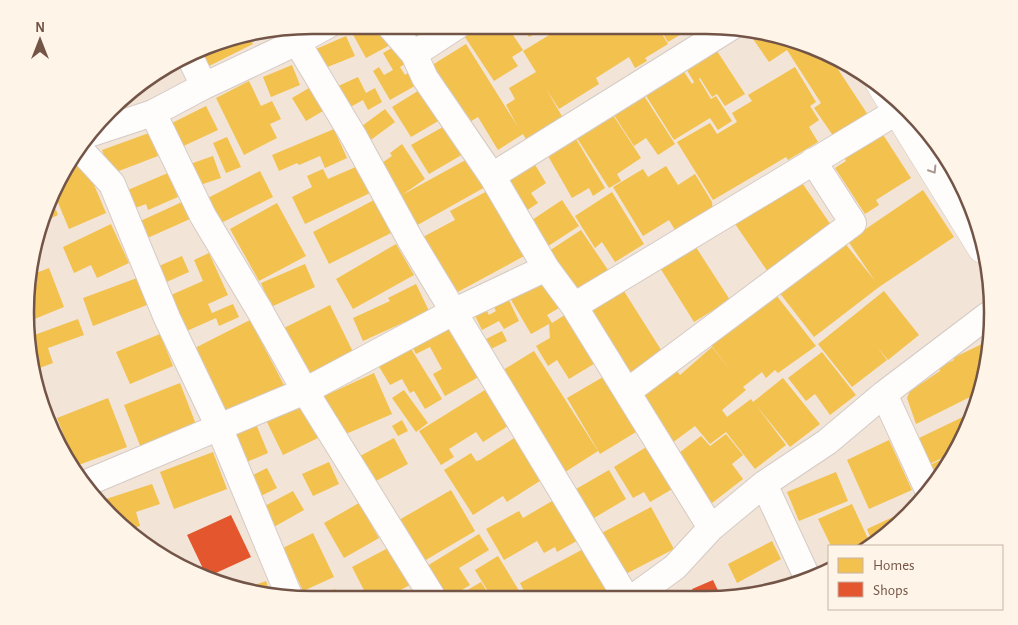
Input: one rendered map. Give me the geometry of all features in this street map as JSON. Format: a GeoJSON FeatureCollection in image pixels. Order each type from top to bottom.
{"type":"FeatureCollection","features":[{"type":"Feature","properties":{"kind":"main road"},"geometry":{"type":"LineString","coordinates":[[893,106],[973,235]]}},
{"type":"Feature","properties":{"kind":"street"},"geometry":{"type":"LineString","coordinates":[[103,130],[153,113],[204,86],[312,34]]}},
{"type":"Feature","properties":{"kind":"street"},"geometry":{"type":"LineString","coordinates":[[397,34],[414,54],[425,78],[492,176],[546,268],[574,306],[711,528]]}},
{"type":"Feature","properties":{"kind":"street"},"geometry":{"type":"LineString","coordinates":[[414,54],[445,34]]}},
{"type":"Feature","properties":{"kind":"street"},"geometry":{"type":"LineString","coordinates":[[492,176],[720,34]]}},
{"type":"Feature","properties":{"kind":"street"},"geometry":{"type":"LineString","coordinates":[[298,42],[453,312],[632,591]]}},
{"type":"Feature","properties":{"kind":"street"},"geometry":{"type":"LineString","coordinates":[[192,61],[204,86]]}},
{"type":"Feature","properties":{"kind":"street"},"geometry":{"type":"LineString","coordinates":[[574,306],[896,112]]}},
{"type":"Feature","properties":{"kind":"street"},"geometry":{"type":"LineString","coordinates":[[153,113],[203,216],[260,311],[304,392],[429,591]]}},
{"type":"Feature","properties":{"kind":"street"},"geometry":{"type":"LineString","coordinates":[[84,154],[112,184],[167,318],[219,427],[287,590]]}},
{"type":"Feature","properties":{"kind":"street"},"geometry":{"type":"LineString","coordinates":[[626,392],[853,223],[813,162]]}},
{"type":"Feature","properties":{"kind":"street"},"geometry":{"type":"LineString","coordinates":[[91,481],[304,392],[453,312],[546,268]]}},
{"type":"Feature","properties":{"kind":"street"},"geometry":{"type":"LineString","coordinates":[[644,591],[675,567],[711,528],[764,484],[827,442],[884,394],[984,318]]}},
{"type":"Feature","properties":{"kind":"street"},"geometry":{"type":"LineString","coordinates":[[884,394],[925,484]]}},
{"type":"Feature","properties":{"kind":"street"},"geometry":{"type":"LineString","coordinates":[[764,484],[805,572]]}},
{"type":"Feature","properties":{"kind":"shaded area"},"geometry":{"type":"Polygon","coordinates":[[[294,34],[724,34],[778,43],[829,62],[845,71],[875,91],[903,115],[927,143],[956,189],[975,240],[984,294],[982,349],[975,385],[956,436],[947,452],[927,482],[903,510],[875,534],[858,545],[828,545],[828,563],[778,582],[742,589],[724,591],[294,591],[240,582],[189,563],[173,554],[143,534],[115,510],[91,482],[62,436],[43,385],[36,349],[34,294],[39,258],[43,240],[62,189],[91,143],[115,115],[143,91],[189,62],[240,43],[294,34]]]}},
{"type":"Feature","properties":{"kind":"building: Homes"},"geometry":{"type":"Polygon","coordinates":[[[353,34],[387,34],[392,44],[366,58],[353,34]]]}},
{"type":"Feature","properties":{"kind":"building: Homes"},"geometry":{"type":"Polygon","coordinates":[[[407,34],[429,34],[413,44],[407,34]]]}},
{"type":"Feature","properties":{"kind":"building: Homes"},"geometry":{"type":"Polygon","coordinates":[[[463,34],[512,34],[523,50],[512,57],[518,66],[494,81],[463,34]]]}},
{"type":"Feature","properties":{"kind":"building: Homes"},"geometry":{"type":"Polygon","coordinates":[[[551,34],[662,34],[668,44],[645,58],[647,61],[635,68],[629,57],[596,78],[599,84],[559,109],[546,89],[566,123],[529,145],[523,134],[498,150],[478,117],[465,125],[429,67],[466,44],[518,127],[506,105],[515,99],[509,88],[536,72],[523,51],[551,34]]]}},
{"type":"Feature","properties":{"kind":"building: Homes"},"geometry":{"type":"Polygon","coordinates":[[[663,34],[681,34],[668,42],[663,34]]]}},
{"type":"Feature","properties":{"kind":"building: Homes"},"geometry":{"type":"Polygon","coordinates":[[[346,36],[355,56],[325,68],[316,49],[346,36]]]}},
{"type":"Feature","properties":{"kind":"building: Homes"},"geometry":{"type":"Polygon","coordinates":[[[752,38],[778,43],[836,66],[868,115],[834,137],[814,108],[821,103],[787,50],[769,62],[752,38]]]}},
{"type":"Feature","properties":{"kind":"building: Homes"},"geometry":{"type":"Polygon","coordinates":[[[251,40],[253,44],[207,67],[202,57],[251,40]]]}},
{"type":"Feature","properties":{"kind":"building: Homes"},"geometry":{"type":"Polygon","coordinates":[[[397,45],[408,62],[400,67],[405,75],[412,70],[420,83],[390,100],[373,71],[379,67],[384,75],[393,70],[383,53],[397,45]]]}},
{"type":"Feature","properties":{"kind":"building: Homes"},"geometry":{"type":"Polygon","coordinates":[[[715,48],[745,94],[725,106],[717,94],[712,97],[700,78],[711,99],[716,96],[732,121],[718,130],[710,118],[674,140],[643,91],[681,67],[692,84],[694,82],[685,67],[715,48]]]}},
{"type":"Feature","properties":{"kind":"building: Homes"},"geometry":{"type":"Polygon","coordinates":[[[292,65],[300,85],[271,97],[263,77],[292,65]]]}},
{"type":"Feature","properties":{"kind":"building: Homes"},"geometry":{"type":"Polygon","coordinates":[[[795,67],[816,102],[810,106],[819,120],[809,127],[818,142],[788,160],[786,157],[713,200],[677,142],[710,123],[717,134],[737,122],[732,113],[752,101],[748,95],[795,67]]]}},
{"type":"Feature","properties":{"kind":"building: Homes"},"geometry":{"type":"Polygon","coordinates":[[[358,77],[366,93],[375,88],[382,102],[368,110],[363,100],[347,109],[336,87],[358,77]]]}},
{"type":"Feature","properties":{"kind":"building: Homes"},"geometry":{"type":"Polygon","coordinates":[[[249,81],[261,106],[272,101],[281,119],[270,124],[277,138],[244,155],[216,98],[249,81]]]}},
{"type":"Feature","properties":{"kind":"building: Homes"},"geometry":{"type":"Polygon","coordinates":[[[426,86],[445,117],[411,137],[392,107],[426,86]]]}},
{"type":"Feature","properties":{"kind":"building: Homes"},"geometry":{"type":"Polygon","coordinates":[[[309,88],[323,111],[306,121],[292,98],[309,88]]]}},
{"type":"Feature","properties":{"kind":"building: Homes"},"geometry":{"type":"Polygon","coordinates":[[[639,88],[675,144],[658,155],[646,138],[634,146],[612,112],[639,88]]]}},
{"type":"Feature","properties":{"kind":"building: Homes"},"geometry":{"type":"Polygon","coordinates":[[[206,106],[218,130],[177,149],[166,126],[206,106]]]}},
{"type":"Feature","properties":{"kind":"building: Homes"},"geometry":{"type":"Polygon","coordinates":[[[385,109],[395,122],[368,142],[358,129],[385,109]]]}},
{"type":"Feature","properties":{"kind":"building: Homes"},"geometry":{"type":"Polygon","coordinates":[[[609,109],[641,158],[617,174],[621,181],[609,188],[573,132],[609,109]]]}},
{"type":"Feature","properties":{"kind":"building: Homes"},"geometry":{"type":"Polygon","coordinates":[[[448,124],[465,153],[429,174],[411,145],[448,124]]]}},
{"type":"Feature","properties":{"kind":"building: Homes"},"geometry":{"type":"Polygon","coordinates":[[[334,129],[347,158],[325,168],[320,156],[279,171],[272,155],[334,129]]]}},
{"type":"Feature","properties":{"kind":"building: Homes"},"geometry":{"type":"Polygon","coordinates":[[[880,130],[911,178],[876,200],[879,205],[865,214],[835,168],[846,161],[844,156],[880,130]]]}},
{"type":"Feature","properties":{"kind":"building: Homes"},"geometry":{"type":"Polygon","coordinates":[[[572,132],[605,188],[593,196],[589,188],[572,198],[544,149],[572,132]]]}},
{"type":"Feature","properties":{"kind":"building: Homes"},"geometry":{"type":"Polygon","coordinates":[[[149,133],[158,156],[111,174],[102,150],[149,133]]]}},
{"type":"Feature","properties":{"kind":"building: Homes"},"geometry":{"type":"Polygon","coordinates":[[[227,137],[241,167],[226,173],[213,143],[227,137]]]}},
{"type":"Feature","properties":{"kind":"building: Homes"},"geometry":{"type":"Polygon","coordinates":[[[402,144],[425,179],[402,195],[471,157],[487,186],[414,227],[376,167],[392,156],[390,153],[402,144]]]}},
{"type":"Feature","properties":{"kind":"building: Homes"},"geometry":{"type":"Polygon","coordinates":[[[82,156],[106,213],[69,229],[57,201],[62,189],[82,156]]]}},
{"type":"Feature","properties":{"kind":"building: Homes"},"geometry":{"type":"Polygon","coordinates":[[[213,156],[221,178],[197,186],[190,164],[213,156]]]}},
{"type":"Feature","properties":{"kind":"building: Homes"},"geometry":{"type":"Polygon","coordinates":[[[534,163],[546,183],[531,193],[538,203],[526,211],[507,180],[534,163]]]}},
{"type":"Feature","properties":{"kind":"building: Homes"},"geometry":{"type":"Polygon","coordinates":[[[358,166],[370,193],[305,224],[292,197],[312,187],[307,176],[323,169],[328,179],[358,166]]]}},
{"type":"Feature","properties":{"kind":"building: Homes"},"geometry":{"type":"Polygon","coordinates":[[[666,166],[678,185],[695,174],[712,202],[713,214],[678,235],[669,220],[643,236],[613,187],[643,169],[648,177],[666,166]]]}},
{"type":"Feature","properties":{"kind":"building: Homes"},"geometry":{"type":"Polygon","coordinates":[[[260,171],[273,197],[219,224],[206,199],[260,171]]]}},
{"type":"Feature","properties":{"kind":"building: Homes"},"geometry":{"type":"Polygon","coordinates":[[[168,173],[178,197],[148,210],[146,204],[130,210],[123,192],[168,173]]]}},
{"type":"Feature","properties":{"kind":"building: Homes"},"geometry":{"type":"Polygon","coordinates":[[[796,174],[833,228],[768,272],[731,218],[796,174]]]}},
{"type":"Feature","properties":{"kind":"building: Homes"},"geometry":{"type":"Polygon","coordinates":[[[491,189],[526,255],[454,294],[421,238],[455,220],[450,211],[491,189]]]}},
{"type":"Feature","properties":{"kind":"building: Homes"},"geometry":{"type":"Polygon","coordinates":[[[923,190],[954,237],[879,287],[814,337],[775,287],[844,242],[875,281],[848,241],[923,190]]]}},
{"type":"Feature","properties":{"kind":"building: Homes"},"geometry":{"type":"Polygon","coordinates":[[[612,192],[644,244],[615,262],[602,242],[595,248],[575,216],[612,192]]]}},
{"type":"Feature","properties":{"kind":"building: Homes"},"geometry":{"type":"Polygon","coordinates":[[[374,200],[391,233],[329,264],[313,232],[374,200]]]}},
{"type":"Feature","properties":{"kind":"building: Homes"},"geometry":{"type":"Polygon","coordinates":[[[562,200],[579,226],[539,252],[523,226],[562,200]]]}},
{"type":"Feature","properties":{"kind":"building: Homes"},"geometry":{"type":"Polygon","coordinates":[[[182,202],[190,219],[143,240],[136,223],[182,202]]]}},
{"type":"Feature","properties":{"kind":"building: Homes"},"geometry":{"type":"Polygon","coordinates":[[[277,203],[306,256],[259,281],[230,229],[277,203]]]}},
{"type":"Feature","properties":{"kind":"building: Homes"},"geometry":{"type":"Polygon","coordinates":[[[55,207],[58,215],[51,218],[55,207]]]}},
{"type":"Feature","properties":{"kind":"building: Homes"},"geometry":{"type":"Polygon","coordinates":[[[111,224],[129,263],[97,278],[91,265],[74,273],[63,247],[111,224]]]}},
{"type":"Feature","properties":{"kind":"building: Homes"},"geometry":{"type":"Polygon","coordinates":[[[581,230],[608,270],[573,293],[546,253],[581,230]]]}},
{"type":"Feature","properties":{"kind":"building: Homes"},"geometry":{"type":"Polygon","coordinates":[[[692,241],[730,300],[694,322],[657,263],[692,241]]]}},
{"type":"Feature","properties":{"kind":"building: Homes"},"geometry":{"type":"Polygon","coordinates":[[[396,244],[414,275],[353,309],[336,279],[396,244]]]}},
{"type":"Feature","properties":{"kind":"building: Homes"},"geometry":{"type":"Polygon","coordinates":[[[209,253],[228,295],[208,304],[212,313],[233,304],[239,317],[219,326],[216,318],[180,334],[164,298],[203,281],[194,260],[209,253]]]}},
{"type":"Feature","properties":{"kind":"building: Homes"},"geometry":{"type":"Polygon","coordinates":[[[182,256],[189,272],[160,285],[152,269],[182,256]]]}},
{"type":"Feature","properties":{"kind":"building: Homes"},"geometry":{"type":"Polygon","coordinates":[[[305,264],[315,287],[271,307],[261,283],[305,264]]]}},
{"type":"Feature","properties":{"kind":"building: Homes"},"geometry":{"type":"Polygon","coordinates":[[[49,268],[64,307],[34,319],[34,294],[37,273],[49,268]]]}},
{"type":"Feature","properties":{"kind":"building: Homes"},"geometry":{"type":"Polygon","coordinates":[[[547,276],[564,305],[547,315],[552,323],[568,313],[597,362],[569,379],[557,360],[548,366],[536,346],[550,338],[549,324],[531,334],[510,298],[547,276]]]}},
{"type":"Feature","properties":{"kind":"building: Homes"},"geometry":{"type":"Polygon","coordinates":[[[137,278],[147,305],[93,326],[83,298],[137,278]]]}},
{"type":"Feature","properties":{"kind":"building: Homes"},"geometry":{"type":"Polygon","coordinates":[[[416,284],[429,311],[363,341],[353,318],[390,301],[388,298],[416,284]]]}},
{"type":"Feature","properties":{"kind":"building: Homes"},"geometry":{"type":"Polygon","coordinates":[[[622,288],[663,353],[625,377],[584,312],[622,288]]]}},
{"type":"Feature","properties":{"kind":"building: Homes"},"geometry":{"type":"Polygon","coordinates":[[[884,291],[919,335],[888,360],[877,347],[887,360],[852,387],[818,344],[884,291]]]}},
{"type":"Feature","properties":{"kind":"building: Homes"},"geometry":{"type":"Polygon","coordinates":[[[505,292],[519,321],[504,329],[499,321],[482,330],[472,310],[484,305],[489,315],[496,311],[490,300],[505,292]]]}},
{"type":"Feature","properties":{"kind":"building: Homes"},"geometry":{"type":"Polygon","coordinates":[[[776,295],[816,346],[778,373],[775,370],[766,378],[762,372],[743,387],[746,390],[722,410],[727,417],[751,399],[753,402],[783,378],[820,424],[790,447],[756,405],[786,445],[755,469],[726,432],[710,444],[695,426],[672,443],[639,398],[677,371],[680,375],[712,347],[733,374],[711,345],[776,295]]]}},
{"type":"Feature","properties":{"kind":"building: Homes"},"geometry":{"type":"Polygon","coordinates":[[[330,305],[353,352],[305,375],[282,329],[330,305]]]}},
{"type":"Feature","properties":{"kind":"building: Homes"},"geometry":{"type":"Polygon","coordinates":[[[451,318],[482,375],[445,396],[433,374],[442,369],[430,347],[416,354],[409,341],[451,318]]]}},
{"type":"Feature","properties":{"kind":"building: Homes"},"geometry":{"type":"Polygon","coordinates":[[[78,319],[84,335],[48,348],[53,363],[39,368],[34,335],[78,319]]]}},
{"type":"Feature","properties":{"kind":"building: Homes"},"geometry":{"type":"Polygon","coordinates":[[[250,320],[284,385],[225,415],[191,350],[250,320]]]}},
{"type":"Feature","properties":{"kind":"building: Homes"},"geometry":{"type":"Polygon","coordinates":[[[502,331],[507,341],[489,350],[484,340],[502,331]]]}},
{"type":"Feature","properties":{"kind":"building: Homes"},"geometry":{"type":"Polygon","coordinates":[[[160,334],[173,366],[130,384],[116,352],[160,334]]]}},
{"type":"Feature","properties":{"kind":"building: Homes"},"geometry":{"type":"Polygon","coordinates":[[[983,344],[979,367],[971,397],[916,424],[907,398],[910,391],[940,371],[939,367],[954,360],[953,358],[983,344]]]}},
{"type":"Feature","properties":{"kind":"building: Homes"},"geometry":{"type":"Polygon","coordinates":[[[410,347],[442,399],[425,409],[414,391],[410,393],[402,379],[390,385],[378,365],[410,347]]]}},
{"type":"Feature","properties":{"kind":"building: Homes"},"geometry":{"type":"Polygon","coordinates":[[[534,351],[598,451],[562,474],[498,373],[534,351]]]}},
{"type":"Feature","properties":{"kind":"building: Homes"},"geometry":{"type":"Polygon","coordinates":[[[822,352],[856,395],[830,415],[815,394],[806,401],[788,378],[822,352]]]}},
{"type":"Feature","properties":{"kind":"building: Homes"},"geometry":{"type":"Polygon","coordinates":[[[374,373],[392,414],[339,437],[322,397],[374,373]]]}},
{"type":"Feature","properties":{"kind":"building: Homes"},"geometry":{"type":"Polygon","coordinates":[[[603,377],[636,432],[600,454],[567,398],[603,377]]]}},
{"type":"Feature","properties":{"kind":"building: Homes"},"geometry":{"type":"Polygon","coordinates":[[[180,383],[197,427],[141,448],[124,405],[180,383]]]}},
{"type":"Feature","properties":{"kind":"building: Homes"},"geometry":{"type":"Polygon","coordinates":[[[404,390],[428,423],[416,432],[392,398],[404,390]]]}},
{"type":"Feature","properties":{"kind":"building: Homes"},"geometry":{"type":"Polygon","coordinates":[[[485,390],[508,426],[483,442],[476,432],[449,449],[454,457],[441,465],[419,431],[485,390]]]}},
{"type":"Feature","properties":{"kind":"building: Homes"},"geometry":{"type":"Polygon","coordinates":[[[108,398],[127,447],[79,465],[69,449],[57,418],[108,398]]]}},
{"type":"Feature","properties":{"kind":"building: Homes"},"geometry":{"type":"Polygon","coordinates":[[[300,401],[318,438],[283,455],[265,418],[300,401]]]}},
{"type":"Feature","properties":{"kind":"building: Homes"},"geometry":{"type":"Polygon","coordinates":[[[964,416],[956,436],[944,457],[930,464],[917,439],[964,416]]]}},
{"type":"Feature","properties":{"kind":"building: Homes"},"geometry":{"type":"Polygon","coordinates":[[[402,420],[408,431],[398,436],[392,426],[402,420]]]}},
{"type":"Feature","properties":{"kind":"building: Homes"},"geometry":{"type":"Polygon","coordinates":[[[256,424],[268,453],[242,464],[229,435],[256,424]]]}},
{"type":"Feature","properties":{"kind":"building: Homes"},"geometry":{"type":"Polygon","coordinates":[[[726,434],[743,455],[732,464],[743,479],[712,503],[675,456],[701,436],[710,446],[726,434]]]}},
{"type":"Feature","properties":{"kind":"building: Homes"},"geometry":{"type":"Polygon","coordinates":[[[516,437],[543,479],[507,502],[503,496],[473,515],[444,470],[471,453],[476,461],[480,460],[516,437]]]}},
{"type":"Feature","properties":{"kind":"building: Homes"},"geometry":{"type":"Polygon","coordinates":[[[394,438],[408,464],[374,482],[360,456],[394,438]]]}},
{"type":"Feature","properties":{"kind":"building: Homes"},"geometry":{"type":"Polygon","coordinates":[[[889,440],[912,490],[869,509],[847,460],[889,440]]]}},
{"type":"Feature","properties":{"kind":"building: Homes"},"geometry":{"type":"Polygon","coordinates":[[[648,446],[674,488],[650,502],[644,492],[633,498],[614,467],[648,446]]]}},
{"type":"Feature","properties":{"kind":"building: Homes"},"geometry":{"type":"Polygon","coordinates":[[[213,452],[227,489],[174,509],[160,472],[213,452]]]}},
{"type":"Feature","properties":{"kind":"building: Homes"},"geometry":{"type":"Polygon","coordinates":[[[942,459],[933,472],[930,465],[942,459]]]}},
{"type":"Feature","properties":{"kind":"building: Homes"},"geometry":{"type":"Polygon","coordinates":[[[329,462],[339,484],[313,496],[302,474],[329,462]]]}},
{"type":"Feature","properties":{"kind":"building: Homes"},"geometry":{"type":"Polygon","coordinates":[[[267,468],[277,488],[257,498],[247,478],[267,468]]]}},
{"type":"Feature","properties":{"kind":"building: Homes"},"geometry":{"type":"Polygon","coordinates":[[[609,470],[626,499],[594,518],[576,489],[609,470]]]}},
{"type":"Feature","properties":{"kind":"building: Homes"},"geometry":{"type":"Polygon","coordinates":[[[836,472],[848,501],[799,521],[787,492],[836,472]]]}},
{"type":"Feature","properties":{"kind":"building: Homes"},"geometry":{"type":"Polygon","coordinates":[[[152,484],[160,504],[136,512],[140,526],[135,528],[106,499],[152,484]]]}},
{"type":"Feature","properties":{"kind":"building: Homes"},"geometry":{"type":"Polygon","coordinates":[[[451,490],[475,531],[424,561],[399,520],[451,490]]]}},
{"type":"Feature","properties":{"kind":"building: Homes"},"geometry":{"type":"Polygon","coordinates":[[[293,491],[304,510],[272,528],[261,508],[293,491]]]}},
{"type":"Feature","properties":{"kind":"building: Homes"},"geometry":{"type":"Polygon","coordinates":[[[559,497],[582,538],[557,552],[555,547],[544,553],[537,541],[504,560],[486,529],[519,511],[523,518],[559,497]]]}},
{"type":"Feature","properties":{"kind":"building: Homes"},"geometry":{"type":"Polygon","coordinates":[[[359,503],[379,538],[344,558],[324,523],[359,503]]]}},
{"type":"Feature","properties":{"kind":"building: Homes"},"geometry":{"type":"Polygon","coordinates":[[[852,504],[868,539],[858,545],[831,545],[818,519],[852,504]]]}},
{"type":"Feature","properties":{"kind":"building: Homes"},"geometry":{"type":"Polygon","coordinates":[[[651,507],[674,549],[618,578],[596,536],[651,507]]]}},
{"type":"Feature","properties":{"kind":"building: Homes"},"geometry":{"type":"Polygon","coordinates":[[[897,515],[870,537],[867,529],[897,515]]]}},
{"type":"Feature","properties":{"kind":"building: Homes"},"geometry":{"type":"Polygon","coordinates":[[[313,533],[334,577],[303,591],[283,548],[313,533]]]}},
{"type":"Feature","properties":{"kind":"building: Homes"},"geometry":{"type":"Polygon","coordinates":[[[479,534],[489,550],[459,568],[470,585],[460,591],[442,591],[427,566],[479,534]]]}},
{"type":"Feature","properties":{"kind":"building: Homes"},"geometry":{"type":"Polygon","coordinates":[[[772,541],[781,559],[737,583],[728,564],[772,541]]]}},
{"type":"Feature","properties":{"kind":"building: Homes"},"geometry":{"type":"Polygon","coordinates":[[[390,547],[410,585],[398,591],[364,591],[352,567],[390,547]]]}},
{"type":"Feature","properties":{"kind":"building: Homes"},"geometry":{"type":"Polygon","coordinates":[[[587,547],[611,590],[524,591],[520,583],[587,547]]]}},
{"type":"Feature","properties":{"kind":"building: Homes"},"geometry":{"type":"Polygon","coordinates":[[[498,556],[519,591],[488,591],[475,570],[498,556]]]}},
{"type":"Feature","properties":{"kind":"building: Homes"},"geometry":{"type":"Polygon","coordinates":[[[266,581],[269,588],[258,586],[254,585],[266,581]]]}},
{"type":"Feature","properties":{"kind":"building: Homes"},"geometry":{"type":"Polygon","coordinates":[[[481,582],[487,591],[466,591],[481,582]]]}},
{"type":"Feature","properties":{"kind":"building: Shops"},"geometry":{"type":"Polygon","coordinates":[[[231,515],[251,557],[215,573],[203,569],[187,535],[231,515]]]}},
{"type":"Feature","properties":{"kind":"building: Shops"},"geometry":{"type":"Polygon","coordinates":[[[713,580],[718,591],[693,591],[692,589],[713,580]]]}}]}
